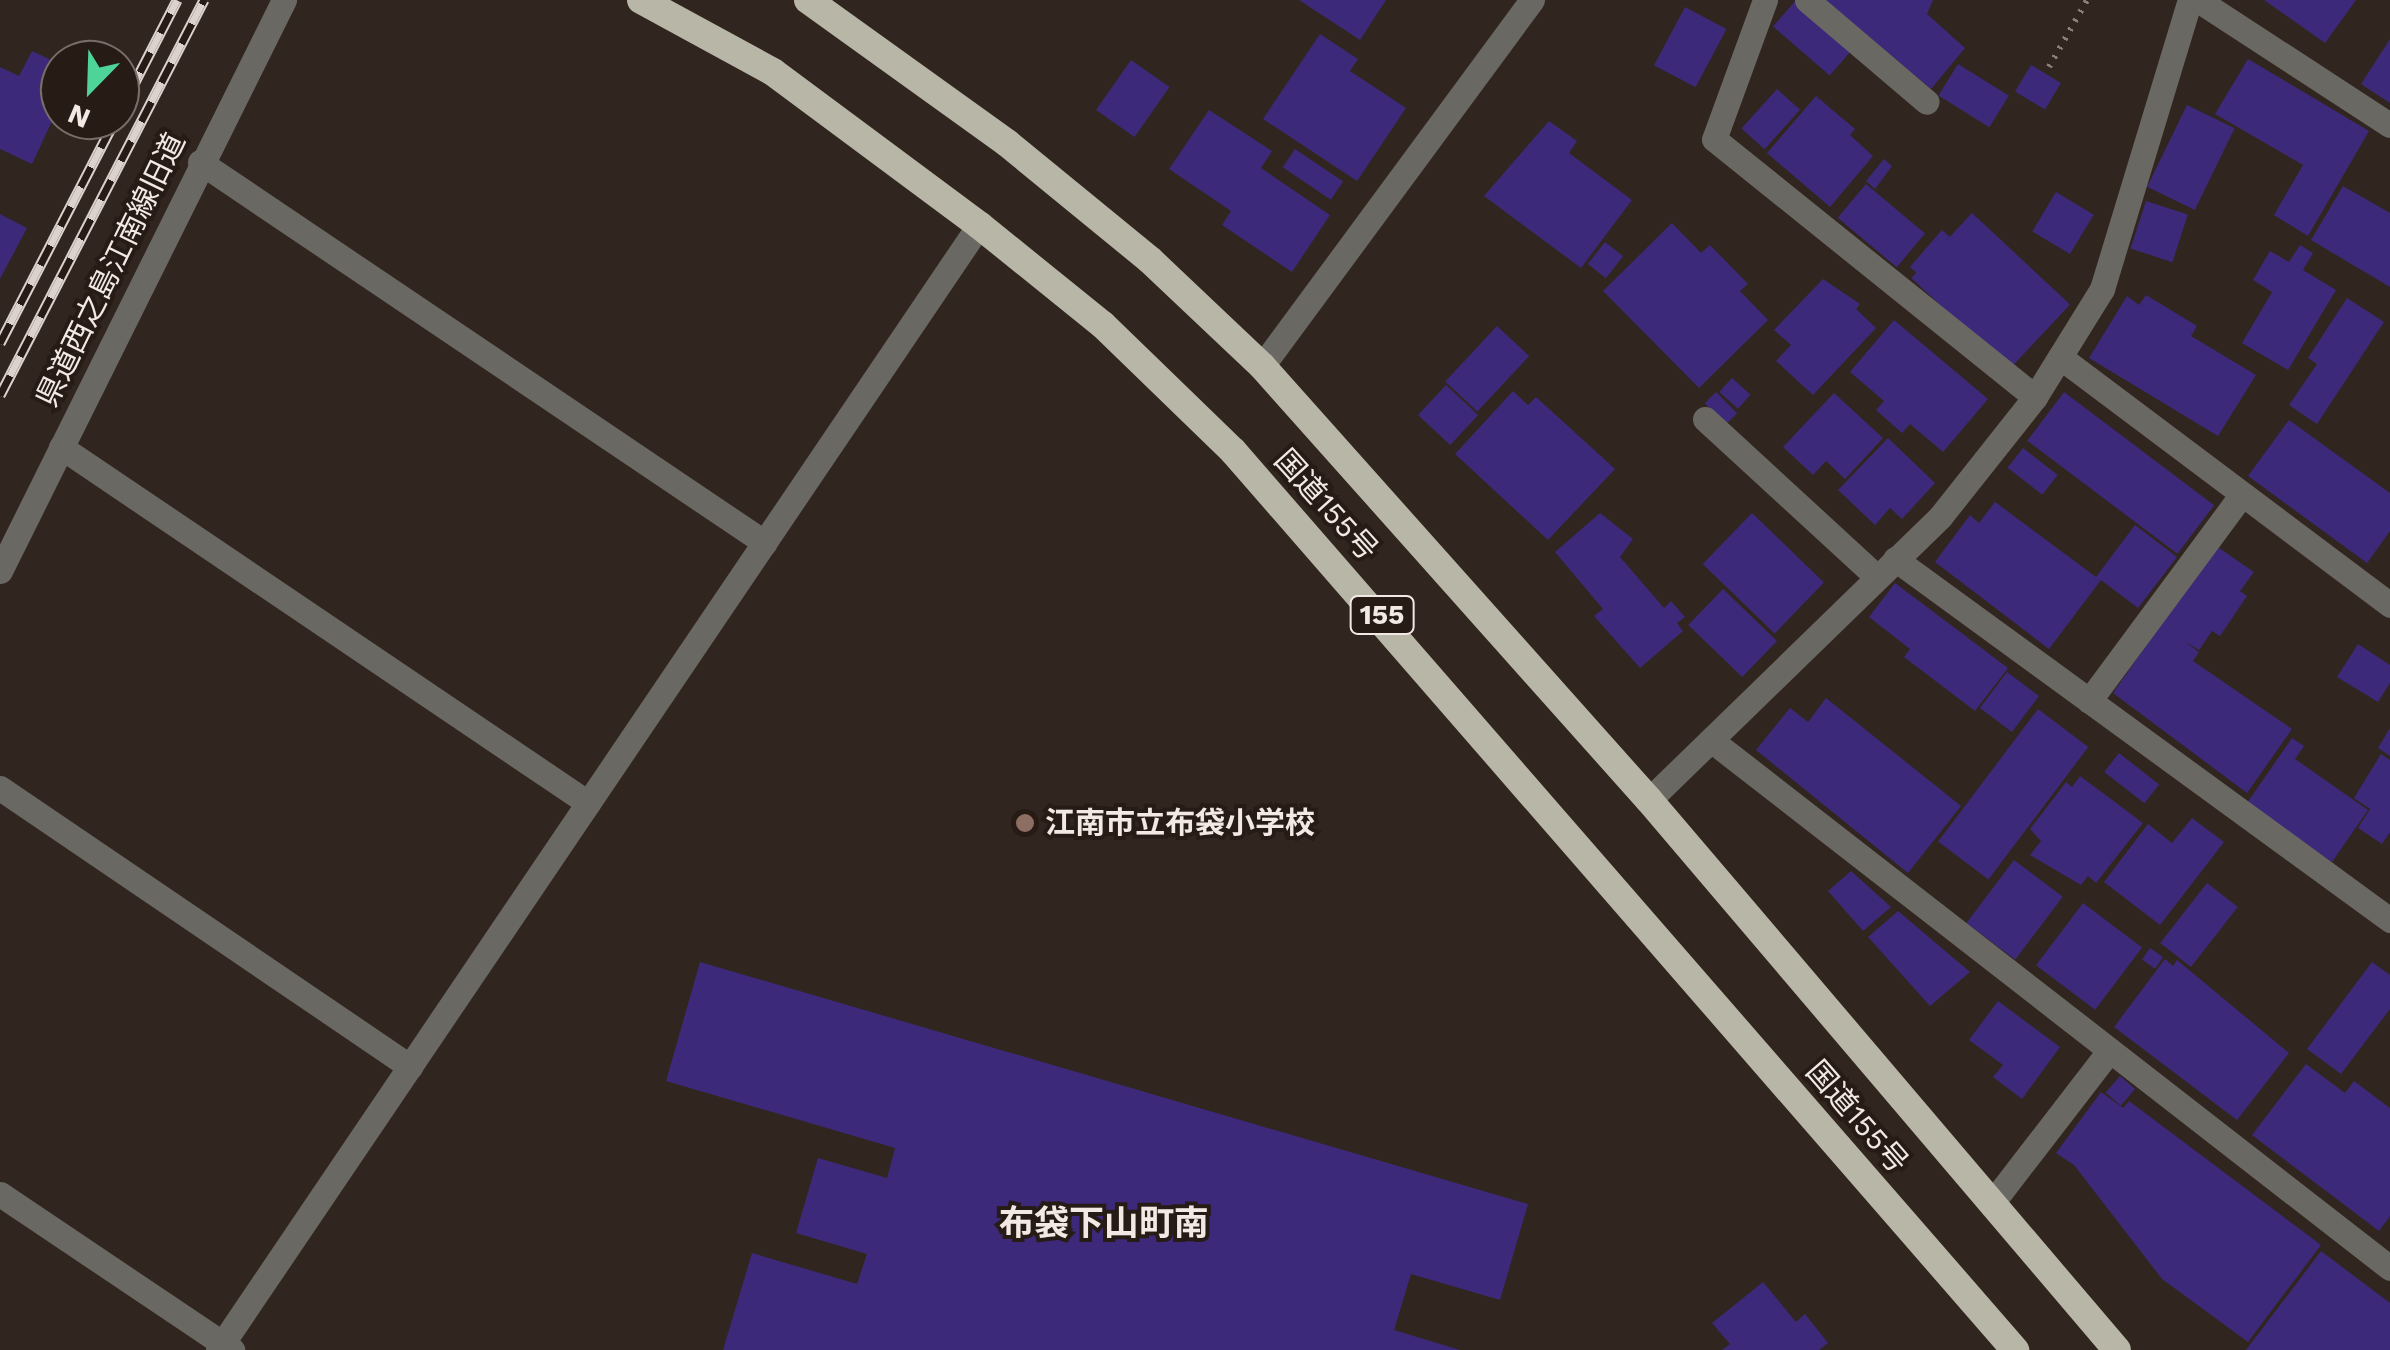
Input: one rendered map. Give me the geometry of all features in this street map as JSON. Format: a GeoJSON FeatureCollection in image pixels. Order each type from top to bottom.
{"type":"FeatureCollection","features":[{"type":"Feature","properties":{"kind":"highway","name":"国道155号"},"geometry":{"type":"LineString","coordinates":[[641,0],[773,72],[979,226],[1104,325],[1233,450],[2015,1350]]}},
{"type":"Feature","properties":{"kind":"highway","name":"国道155号"},"geometry":{"type":"LineString","coordinates":[[809,0],[1007,143],[1150,260],[1262,366],[1649,800],[2117,1350]]}},
{"type":"Feature","properties":{"kind":"street","name":"県道西之島江南線旧道"},"geometry":{"type":"LineString","coordinates":[[0,571],[200,162],[284,0]]}},
{"type":"Feature","properties":{"kind":"street"},"geometry":{"type":"LineString","coordinates":[[1262,366],[1532,0]]}},
{"type":"Feature","properties":{"kind":"street"},"geometry":{"type":"LineString","coordinates":[[1765,0],[1714,139],[2035,397]]}},
{"type":"Feature","properties":{"kind":"street"},"geometry":{"type":"LineString","coordinates":[[1807,0],[1927,102]]}},
{"type":"Feature","properties":{"kind":"street"},"geometry":{"type":"LineString","coordinates":[[1649,800],[1940,517],[2035,397],[2102,289],[2190,0]]}},
{"type":"Feature","properties":{"kind":"street"},"geometry":{"type":"LineString","coordinates":[[2198,0],[2390,125]]}},
{"type":"Feature","properties":{"kind":"street"},"geometry":{"type":"LineString","coordinates":[[200,162],[765,543]]}},
{"type":"Feature","properties":{"kind":"street"},"geometry":{"type":"LineString","coordinates":[[0,1194],[224,1348],[979,226]]}},
{"type":"Feature","properties":{"kind":"street"},"geometry":{"type":"LineString","coordinates":[[2060,357],[2390,604]]}},
{"type":"Feature","properties":{"kind":"street"},"geometry":{"type":"LineString","coordinates":[[1705,418],[1886,568],[2089,701],[2390,920]]}},
{"type":"Feature","properties":{"kind":"street"},"geometry":{"type":"LineString","coordinates":[[61,447],[588,804]]}},
{"type":"Feature","properties":{"kind":"street"},"geometry":{"type":"LineString","coordinates":[[2089,701],[2242,494]]}},
{"type":"Feature","properties":{"kind":"street"},"geometry":{"type":"LineString","coordinates":[[1711,740],[2390,1268]]}},
{"type":"Feature","properties":{"kind":"street"},"geometry":{"type":"LineString","coordinates":[[0,788],[410,1067]]}},
{"type":"Feature","properties":{"kind":"street"},"geometry":{"type":"LineString","coordinates":[[1992,1203],[2110,1050]]}},
{"type":"Feature","properties":{"kind":"path"},"geometry":{"type":"LineString","coordinates":[[2049,68],[2088,0]]}},
{"type":"Feature","properties":{"kind":"building"},"geometry":{"type":"Polygon","coordinates":[[[1299,0],[1386,0],[1360,40],[1299,0]]]}},
{"type":"Feature","properties":{"kind":"building"},"geometry":{"type":"Polygon","coordinates":[[[1796,0],[1853,49],[1830,76],[1773,26],[1796,0]]]}},
{"type":"Feature","properties":{"kind":"building"},"geometry":{"type":"Polygon","coordinates":[[[1825,0],[1933,0],[1927,14],[1965,48],[1931,89],[1825,0]]]}},
{"type":"Feature","properties":{"kind":"building"},"geometry":{"type":"Polygon","coordinates":[[[2264,0],[2356,0],[2325,43],[2264,0]]]}},
{"type":"Feature","properties":{"kind":"building"},"geometry":{"type":"Polygon","coordinates":[[[1685,7],[1726,29],[1696,87],[1654,65],[1685,7]]]}},
{"type":"Feature","properties":{"kind":"building"},"geometry":{"type":"Polygon","coordinates":[[[1320,34],[1358,59],[1350,71],[1406,108],[1357,181],[1263,119],[1320,34]]]}},
{"type":"Feature","properties":{"kind":"building"},"geometry":{"type":"Polygon","coordinates":[[[2390,39],[2390,103],[2361,84],[2390,39]]]}},
{"type":"Feature","properties":{"kind":"building"},"geometry":{"type":"Polygon","coordinates":[[[32,51],[40,55],[40,140],[43,140],[32,164],[0,149],[0,67],[19,76],[32,51]]]}},
{"type":"Feature","properties":{"kind":"building"},"geometry":{"type":"Polygon","coordinates":[[[2248,59],[2369,131],[2308,236],[2274,215],[2303,165],[2215,114],[2248,59]]]}},
{"type":"Feature","properties":{"kind":"building"},"geometry":{"type":"Polygon","coordinates":[[[1131,60],[1170,87],[1135,137],[1096,110],[1131,60]]]}},
{"type":"Feature","properties":{"kind":"building"},"geometry":{"type":"Polygon","coordinates":[[[1958,64],[2009,96],[1989,127],[1938,95],[1958,64]]]}},
{"type":"Feature","properties":{"kind":"building"},"geometry":{"type":"Polygon","coordinates":[[[2031,65],[2061,83],[2045,110],[2015,92],[2031,65]]]}},
{"type":"Feature","properties":{"kind":"building"},"geometry":{"type":"Polygon","coordinates":[[[1777,89],[1800,110],[1765,149],[1742,128],[1777,89]]]}},
{"type":"Feature","properties":{"kind":"building"},"geometry":{"type":"Polygon","coordinates":[[[1816,96],[1855,129],[1850,135],[1873,156],[1830,207],[1767,153],[1816,96]]]}},
{"type":"Feature","properties":{"kind":"building"},"geometry":{"type":"Polygon","coordinates":[[[2187,105],[2235,128],[2195,210],[2147,187],[2187,105]]]}},
{"type":"Feature","properties":{"kind":"building"},"geometry":{"type":"Polygon","coordinates":[[[1209,110],[1272,151],[1261,168],[1330,215],[1292,272],[1222,225],[1231,211],[1169,169],[1209,110]]]}},
{"type":"Feature","properties":{"kind":"building"},"geometry":{"type":"Polygon","coordinates":[[[1549,121],[1577,141],[1569,153],[1632,200],[1581,268],[1484,196],[1549,121]]]}},
{"type":"Feature","properties":{"kind":"building"},"geometry":{"type":"Polygon","coordinates":[[[1295,149],[1343,181],[1331,200],[1283,167],[1295,149]]]}},
{"type":"Feature","properties":{"kind":"building"},"geometry":{"type":"Polygon","coordinates":[[[1884,159],[1892,166],[1875,189],[1866,181],[1884,159]]]}},
{"type":"Feature","properties":{"kind":"building"},"geometry":{"type":"Polygon","coordinates":[[[1866,184],[1925,233],[1897,267],[1838,218],[1866,184]]]}},
{"type":"Feature","properties":{"kind":"building"},"geometry":{"type":"Polygon","coordinates":[[[2343,186],[2390,213],[2390,287],[2311,240],[2343,186]]]}},
{"type":"Feature","properties":{"kind":"building"},"geometry":{"type":"Polygon","coordinates":[[[2056,192],[2094,215],[2070,254],[2032,231],[2056,192]]]}},
{"type":"Feature","properties":{"kind":"building"},"geometry":{"type":"Polygon","coordinates":[[[2146,201],[2188,215],[2172,262],[2131,249],[2146,201]]]}},
{"type":"Feature","properties":{"kind":"building"},"geometry":{"type":"Polygon","coordinates":[[[1972,213],[2070,304],[2009,369],[1911,278],[1972,213]]]}},
{"type":"Feature","properties":{"kind":"building"},"geometry":{"type":"Polygon","coordinates":[[[0,214],[27,228],[0,279],[0,214]]]}},
{"type":"Feature","properties":{"kind":"building"},"geometry":{"type":"Polygon","coordinates":[[[1672,223],[1701,253],[1710,245],[1748,284],[1740,291],[1768,320],[1699,388],[1603,291],[1672,223]]]}},
{"type":"Feature","properties":{"kind":"building"},"geometry":{"type":"Polygon","coordinates":[[[1942,230],[1950,237],[1918,274],[1910,267],[1942,230]]]}},
{"type":"Feature","properties":{"kind":"building"},"geometry":{"type":"Polygon","coordinates":[[[1605,242],[1623,256],[1606,278],[1588,264],[1605,242]]]}},
{"type":"Feature","properties":{"kind":"building"},"geometry":{"type":"Polygon","coordinates":[[[2300,245],[2313,253],[2303,270],[2336,290],[2288,370],[2242,343],[2272,292],[2253,280],[2270,251],[2289,262],[2300,245]]]}},
{"type":"Feature","properties":{"kind":"building"},"geometry":{"type":"Polygon","coordinates":[[[1823,279],[1860,304],[1856,309],[1876,328],[1813,395],[1776,361],[1791,345],[1774,330],[1823,279]]]}},
{"type":"Feature","properties":{"kind":"building"},"geometry":{"type":"Polygon","coordinates":[[[2146,295],[2197,326],[2191,336],[2256,375],[2218,436],[2089,358],[2127,296],[2139,305],[2146,295]]]}},
{"type":"Feature","properties":{"kind":"building"},"geometry":{"type":"Polygon","coordinates":[[[2347,298],[2384,322],[2317,424],[2289,405],[2317,364],[2308,358],[2347,298]]]}},
{"type":"Feature","properties":{"kind":"building"},"geometry":{"type":"Polygon","coordinates":[[[1894,320],[1988,399],[1943,452],[1910,424],[1902,433],[1876,410],[1884,401],[1850,372],[1894,320]]]}},
{"type":"Feature","properties":{"kind":"building"},"geometry":{"type":"Polygon","coordinates":[[[1497,326],[1529,356],[1477,412],[1445,382],[1497,326]]]}},
{"type":"Feature","properties":{"kind":"building"},"geometry":{"type":"Polygon","coordinates":[[[1732,378],[1751,395],[1738,409],[1719,392],[1732,378]]]}},
{"type":"Feature","properties":{"kind":"building"},"geometry":{"type":"Polygon","coordinates":[[[1446,385],[1478,415],[1450,445],[1418,415],[1446,385]]]}},
{"type":"Feature","properties":{"kind":"building"},"geometry":{"type":"Polygon","coordinates":[[[1513,391],[1528,405],[1536,397],[1615,469],[1548,540],[1455,454],[1513,391]]]}},
{"type":"Feature","properties":{"kind":"building"},"geometry":{"type":"Polygon","coordinates":[[[1716,392],[1737,413],[1726,425],[1705,403],[1716,392]]]}},
{"type":"Feature","properties":{"kind":"building"},"geometry":{"type":"Polygon","coordinates":[[[2064,392],[2214,505],[2177,554],[2027,441],[2064,392]]]}},
{"type":"Feature","properties":{"kind":"building"},"geometry":{"type":"Polygon","coordinates":[[[1834,393],[1883,438],[1845,479],[1826,461],[1813,475],[1783,447],[1834,393]]]}},
{"type":"Feature","properties":{"kind":"building"},"geometry":{"type":"Polygon","coordinates":[[[2289,420],[2390,493],[2390,531],[2367,563],[2248,476],[2289,420]]]}},
{"type":"Feature","properties":{"kind":"building"},"geometry":{"type":"Polygon","coordinates":[[[1888,438],[1935,483],[1902,519],[1890,508],[1875,525],[1838,490],[1888,438]]]}},
{"type":"Feature","properties":{"kind":"building"},"geometry":{"type":"Polygon","coordinates":[[[2023,448],[2058,475],[2042,495],[2008,468],[2023,448]]]}},
{"type":"Feature","properties":{"kind":"building"},"geometry":{"type":"Polygon","coordinates":[[[1995,502],[2096,577],[2135,525],[2177,557],[2138,608],[2101,580],[2049,649],[1935,562],[1970,515],[1979,523],[1995,502]]]}},
{"type":"Feature","properties":{"kind":"building"},"geometry":{"type":"Polygon","coordinates":[[[1600,513],[1633,539],[1620,557],[1664,608],[1671,601],[1685,617],[1677,623],[1683,631],[1640,668],[1594,616],[1603,609],[1555,552],[1600,513]]]}},
{"type":"Feature","properties":{"kind":"building"},"geometry":{"type":"Polygon","coordinates":[[[1752,513],[1824,582],[1775,634],[1703,564],[1752,513]]]}},
{"type":"Feature","properties":{"kind":"building"},"geometry":{"type":"Polygon","coordinates":[[[2216,546],[2254,572],[2240,591],[2247,596],[2220,636],[2212,631],[2199,650],[2184,641],[2199,652],[2193,661],[2292,729],[2247,793],[2113,693],[2216,546]]]}},
{"type":"Feature","properties":{"kind":"building"},"geometry":{"type":"Polygon","coordinates":[[[1895,583],[2008,668],[1975,711],[1904,657],[1910,649],[1869,617],[1895,583]]]}},
{"type":"Feature","properties":{"kind":"building"},"geometry":{"type":"Polygon","coordinates":[[[1723,589],[1777,641],[1742,677],[1688,625],[1723,589]]]}},
{"type":"Feature","properties":{"kind":"building"},"geometry":{"type":"Polygon","coordinates":[[[2358,644],[2390,665],[2390,683],[2378,702],[2337,677],[2358,644]]]}},
{"type":"Feature","properties":{"kind":"building"},"geometry":{"type":"Polygon","coordinates":[[[2007,672],[2039,696],[2012,732],[1980,708],[2007,672]]]}},
{"type":"Feature","properties":{"kind":"building"},"geometry":{"type":"Polygon","coordinates":[[[1826,698],[1961,806],[1908,873],[1756,750],[1790,708],[1808,722],[1826,698]]]}},
{"type":"Feature","properties":{"kind":"building"},"geometry":{"type":"Polygon","coordinates":[[[2038,709],[2088,747],[1988,879],[1938,842],[2038,709]]]}},
{"type":"Feature","properties":{"kind":"building"},"geometry":{"type":"Polygon","coordinates":[[[2390,728],[2390,756],[2378,748],[2390,728]]]}},
{"type":"Feature","properties":{"kind":"building"},"geometry":{"type":"Polygon","coordinates":[[[2292,738],[2304,746],[2295,759],[2368,810],[2332,862],[2247,803],[2292,738]]]}},
{"type":"Feature","properties":{"kind":"building"},"geometry":{"type":"Polygon","coordinates":[[[2119,753],[2159,784],[2144,803],[2104,772],[2119,753]]]}},
{"type":"Feature","properties":{"kind":"building"},"geometry":{"type":"Polygon","coordinates":[[[2381,754],[2390,760],[2390,832],[2382,844],[2358,828],[2370,809],[2354,798],[2381,754]]]}},
{"type":"Feature","properties":{"kind":"building"},"geometry":{"type":"Polygon","coordinates":[[[2080,776],[2143,823],[2096,883],[2088,876],[2081,885],[2030,855],[2041,841],[2030,829],[2066,782],[2072,787],[2080,776]]]}},
{"type":"Feature","properties":{"kind":"building"},"geometry":{"type":"Polygon","coordinates":[[[2192,818],[2224,842],[2160,925],[2104,882],[2148,824],[2172,843],[2192,818]]]}},
{"type":"Feature","properties":{"kind":"building"},"geometry":{"type":"Polygon","coordinates":[[[2014,860],[2063,897],[2015,960],[1966,923],[2014,860]]]}},
{"type":"Feature","properties":{"kind":"building"},"geometry":{"type":"Polygon","coordinates":[[[1851,871],[1891,907],[1863,931],[1828,891],[1851,871]]]}},
{"type":"Feature","properties":{"kind":"building"},"geometry":{"type":"Polygon","coordinates":[[[2207,883],[2238,907],[2191,967],[2160,943],[2207,883]]]}},
{"type":"Feature","properties":{"kind":"building"},"geometry":{"type":"Polygon","coordinates":[[[2083,903],[2142,948],[2095,1010],[2036,965],[2083,903]]]}},
{"type":"Feature","properties":{"kind":"building"},"geometry":{"type":"Polygon","coordinates":[[[1898,911],[1970,972],[1930,1006],[1868,937],[1898,911]]]}},
{"type":"Feature","properties":{"kind":"building"},"geometry":{"type":"Polygon","coordinates":[[[2150,948],[2163,957],[2155,969],[2142,959],[2150,948]]]}},
{"type":"Feature","properties":{"kind":"building"},"geometry":{"type":"Polygon","coordinates":[[[2165,959],[2173,966],[2177,960],[2289,1053],[2237,1120],[2114,1027],[2165,959]]]}},
{"type":"Feature","properties":{"kind":"building"},"geometry":{"type":"Polygon","coordinates":[[[700,962],[1528,1204],[1500,1300],[1411,1274],[1394,1330],[1460,1350],[723,1350],[752,1253],[857,1284],[867,1254],[796,1233],[818,1158],[887,1178],[895,1148],[666,1081],[700,962]]]}},
{"type":"Feature","properties":{"kind":"building"},"geometry":{"type":"Polygon","coordinates":[[[2372,962],[2390,975],[2390,1009],[2341,1074],[2307,1049],[2372,962]]]}},
{"type":"Feature","properties":{"kind":"building"},"geometry":{"type":"Polygon","coordinates":[[[1998,1001],[2060,1047],[2022,1099],[1993,1077],[2003,1065],[1969,1040],[1998,1001]]]}},
{"type":"Feature","properties":{"kind":"building"},"geometry":{"type":"Polygon","coordinates":[[[2306,1064],[2345,1093],[2354,1081],[2390,1108],[2390,1216],[2379,1231],[2252,1135],[2306,1064]]]}},
{"type":"Feature","properties":{"kind":"building"},"geometry":{"type":"Polygon","coordinates":[[[2120,1076],[2135,1089],[2121,1106],[2106,1093],[2120,1076]]]}},
{"type":"Feature","properties":{"kind":"building"},"geometry":{"type":"Polygon","coordinates":[[[2101,1092],[2123,1108],[2129,1101],[2321,1245],[2248,1342],[2162,1279],[2074,1165],[2056,1153],[2101,1092]]]}},
{"type":"Feature","properties":{"kind":"building"},"geometry":{"type":"Polygon","coordinates":[[[2321,1251],[2390,1303],[2390,1350],[2246,1350],[2321,1251]]]}},
{"type":"Feature","properties":{"kind":"building"},"geometry":{"type":"Polygon","coordinates":[[[1763,1282],[1796,1322],[1805,1314],[1828,1343],[1819,1350],[1722,1350],[1730,1344],[1712,1323],[1763,1282]]]}},
{"type":"Feature","properties":{"kind":"railway"},"geometry":{"type":"LineString","coordinates":[[140,72],[177,0]]}},
{"type":"Feature","properties":{"kind":"railway"},"geometry":{"type":"LineString","coordinates":[[0,395],[204,0]]}},
{"type":"Feature","properties":{"kind":"railway"},"geometry":{"type":"LineString","coordinates":[[0,343],[105,140]]}},
{"type":"Feature","properties":{"kind":"place","name":"江南市立布袋小学校"},"geometry":{"type":"Point","coordinates":[1025,823]}},
{"type":"Feature","properties":{"kind":"district","name":"布袋下山町南"},"geometry":{"type":"Point","coordinates":[1104,1223]}}]}
